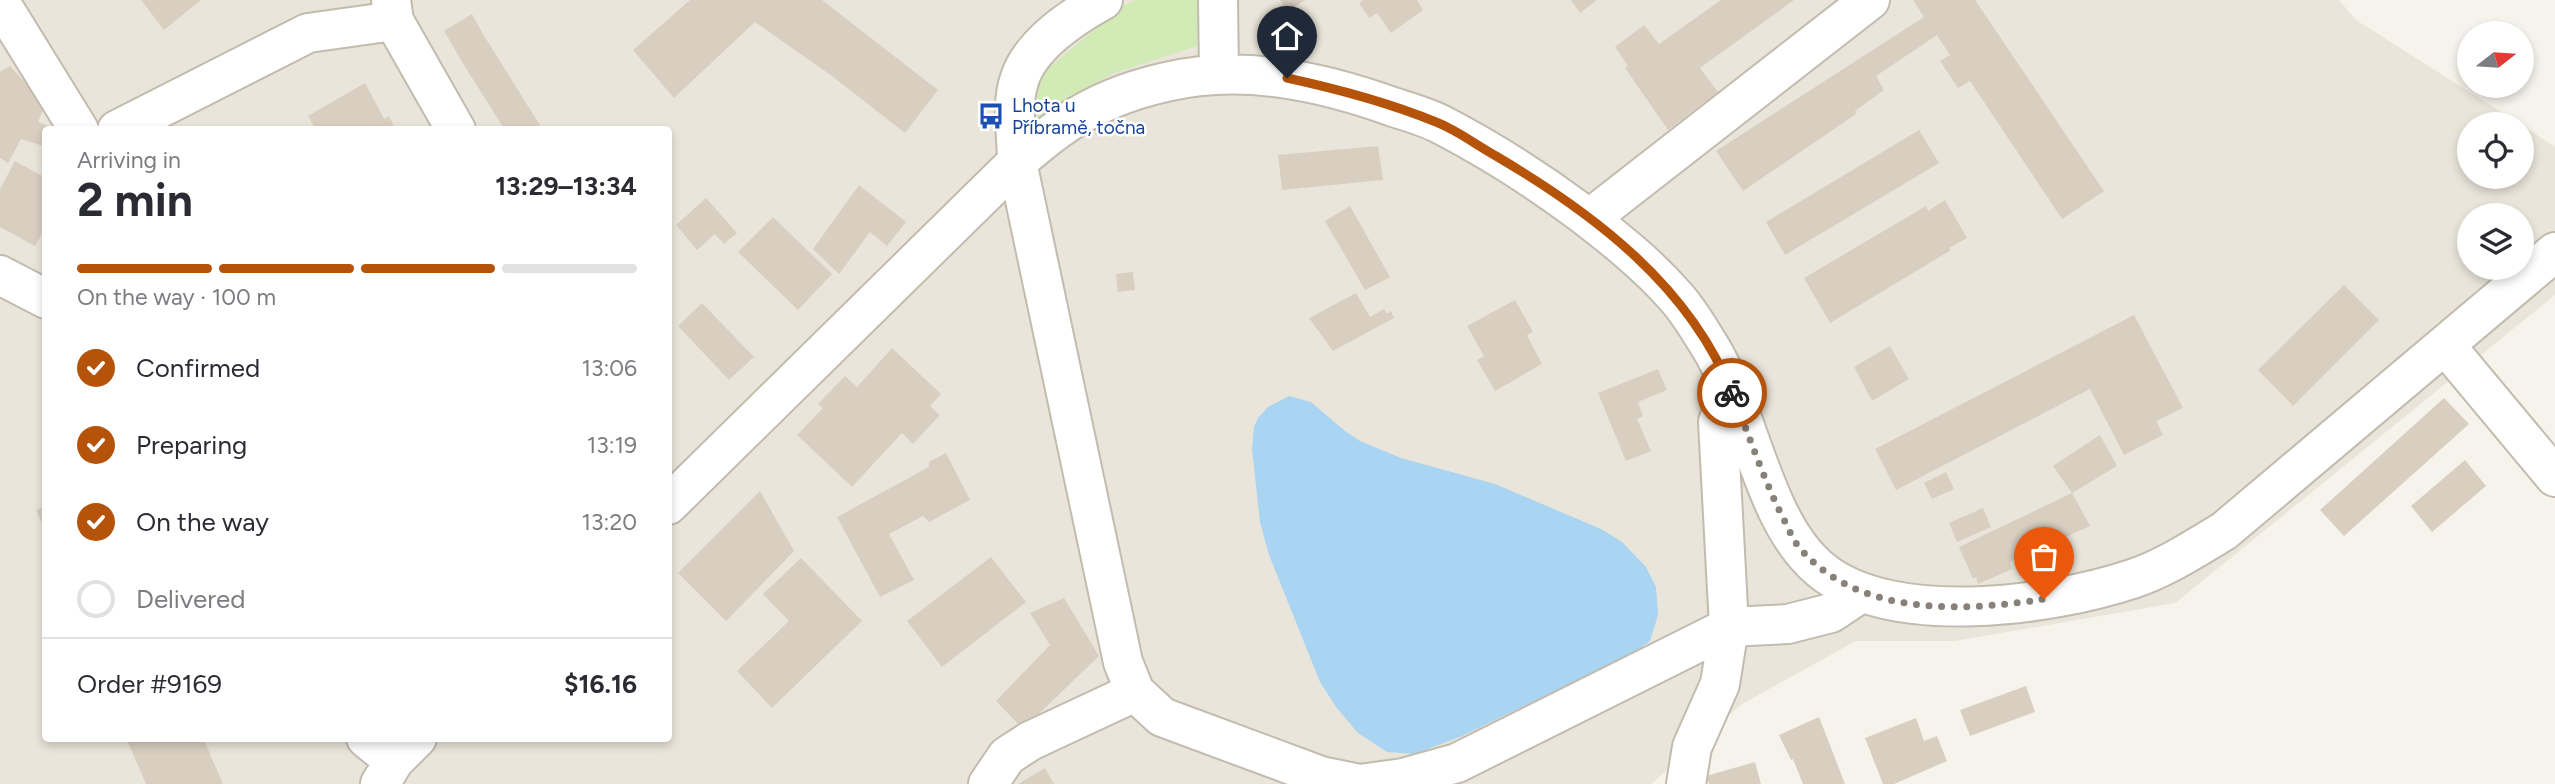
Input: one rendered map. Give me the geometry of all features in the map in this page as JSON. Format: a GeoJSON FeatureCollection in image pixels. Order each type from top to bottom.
{"type":"FeatureCollection","features":[{"type":"Feature","properties":{"kind":"street"},"geometry":{"type":"LineString","coordinates":[[1103,0],[1075,15],[1030,57],[1019,81],[1016,104],[1017,162],[1123,662],[1135,692],[1162,717],[1321,776],[1360,784],[1403,778],[1457,763],[1729,627],[1788,624],[1831,613],[1861,593]]}},
{"type":"Feature","properties":{"kind":"street"},"geometry":{"type":"LineString","coordinates":[[1218,0],[1219,74]]}},
{"type":"Feature","properties":{"kind":"street"},"geometry":{"type":"LineString","coordinates":[[1588,219],[1870,0]]}},
{"type":"Feature","properties":{"kind":"street"},"geometry":{"type":"LineString","coordinates":[[0,2],[77,126]]}},
{"type":"Feature","properties":{"kind":"street"},"geometry":{"type":"LineString","coordinates":[[125,126],[308,33],[393,10],[455,126]]}},
{"type":"Feature","properties":{"kind":"street"},"geometry":{"type":"LineString","coordinates":[[672,493],[1017,162],[1064,124],[1115,97],[1168,81],[1219,74],[1287,78],[1351,92],[1438,123],[1536,179],[1644,263],[1679,299],[1712,348],[1773,498],[1797,545],[1822,571],[1861,593],[1931,607],[1999,606],[2066,595],[2132,579],[2166,565],[2224,531],[2555,252]]}},
{"type":"Feature","properties":{"kind":"street"},"geometry":{"type":"LineString","coordinates":[[0,275],[42,297]]}},
{"type":"Feature","properties":{"kind":"street"},"geometry":{"type":"LineString","coordinates":[[2445,345],[2555,477]]}},
{"type":"Feature","properties":{"kind":"street"},"geometry":{"type":"LineString","coordinates":[[1686,784],[1692,747],[1720,684],[1729,627],[1718,422],[1730,388]]}},
{"type":"Feature","properties":{"kind":"street"},"geometry":{"type":"LineString","coordinates":[[988,784],[1007,756],[1030,741],[1135,692]]}},
{"type":"Feature","properties":{"kind":"shaded area"},"geometry":{"type":"Polygon","coordinates":[[[0,0],[2339,0],[2356,20],[2457,84],[2457,98],[2479,98],[2501,112],[2457,112],[2457,189],[2534,189],[2534,133],[2555,147],[2555,295],[2175,603],[1955,641],[1856,641],[1742,704],[1651,784],[0,784],[0,0]]]}},
{"type":"Feature","properties":{"kind":"green space"},"geometry":{"type":"Polygon","coordinates":[[[1136,0],[1199,0],[1197,46],[1111,74],[1036,120],[1039,76],[1124,5],[1136,0]]]}},
{"type":"Feature","properties":{"kind":"water"},"geometry":{"type":"Polygon","coordinates":[[[1289,396],[1311,402],[1360,441],[1401,458],[1495,484],[1601,529],[1622,542],[1646,567],[1656,587],[1658,615],[1650,641],[1634,653],[1462,736],[1415,754],[1387,752],[1358,733],[1336,707],[1320,682],[1269,555],[1260,522],[1252,449],[1254,427],[1268,407],[1289,396]]]}},
{"type":"Feature","properties":{"kind":"building"},"geometry":{"type":"Polygon","coordinates":[[[141,0],[201,0],[164,30],[141,0]]]}},
{"type":"Feature","properties":{"kind":"building"},"geometry":{"type":"Polygon","coordinates":[[[690,0],[822,0],[938,90],[905,133],[832,76],[755,22],[674,98],[633,50],[690,0]]]}},
{"type":"Feature","properties":{"kind":"building"},"geometry":{"type":"Polygon","coordinates":[[[1280,0],[1305,0],[1288,12],[1280,0]]]}},
{"type":"Feature","properties":{"kind":"building"},"geometry":{"type":"Polygon","coordinates":[[[1363,0],[1417,0],[1423,10],[1391,33],[1377,13],[1369,18],[1359,3],[1363,0]]]}},
{"type":"Feature","properties":{"kind":"building"},"geometry":{"type":"Polygon","coordinates":[[[1571,0],[1597,0],[1580,13],[1571,0]]]}},
{"type":"Feature","properties":{"kind":"building"},"geometry":{"type":"Polygon","coordinates":[[[1721,0],[1794,0],[1700,68],[1718,92],[1668,130],[1625,68],[1628,66],[1615,47],[1644,25],[1659,44],[1721,0]]]}},
{"type":"Feature","properties":{"kind":"building"},"geometry":{"type":"Polygon","coordinates":[[[1913,0],[1975,0],[2104,191],[2062,219],[1970,81],[1958,88],[1940,61],[1950,55],[1937,35],[1876,76],[1884,90],[1855,111],[1856,114],[1743,191],[1716,151],[1924,17],[1913,0]]]}},
{"type":"Feature","properties":{"kind":"building"},"geometry":{"type":"Polygon","coordinates":[[[472,14],[540,126],[502,126],[444,31],[472,14]]]}},
{"type":"Feature","properties":{"kind":"building"},"geometry":{"type":"Polygon","coordinates":[[[10,66],[45,105],[38,122],[49,126],[42,126],[42,146],[21,139],[8,163],[0,158],[0,72],[10,66]]]}},
{"type":"Feature","properties":{"kind":"building"},"geometry":{"type":"Polygon","coordinates":[[[365,83],[384,119],[389,116],[394,126],[314,126],[308,116],[365,83]]]}},
{"type":"Feature","properties":{"kind":"building"},"geometry":{"type":"Polygon","coordinates":[[[1919,130],[1939,163],[1785,255],[1766,222],[1919,130]]]}},
{"type":"Feature","properties":{"kind":"building"},"geometry":{"type":"Polygon","coordinates":[[[1378,146],[1383,180],[1282,190],[1278,155],[1378,146]]]}},
{"type":"Feature","properties":{"kind":"building"},"geometry":{"type":"Polygon","coordinates":[[[15,161],[42,176],[42,234],[35,246],[0,227],[0,189],[15,161]]]}},
{"type":"Feature","properties":{"kind":"building"},"geometry":{"type":"Polygon","coordinates":[[[859,185],[906,222],[887,246],[870,232],[839,274],[813,249],[859,185]]]}},
{"type":"Feature","properties":{"kind":"building"},"geometry":{"type":"Polygon","coordinates":[[[706,198],[737,233],[724,244],[715,234],[697,250],[676,225],[706,198]]]}},
{"type":"Feature","properties":{"kind":"building"},"geometry":{"type":"Polygon","coordinates":[[[1945,200],[1967,238],[1830,323],[1804,278],[1926,206],[1928,211],[1945,200]]]}},
{"type":"Feature","properties":{"kind":"building"},"geometry":{"type":"Polygon","coordinates":[[[1350,206],[1390,277],[1365,290],[1325,221],[1350,206]]]}},
{"type":"Feature","properties":{"kind":"building"},"geometry":{"type":"Polygon","coordinates":[[[773,217],[832,274],[798,310],[738,252],[773,217]]]}},
{"type":"Feature","properties":{"kind":"building"},"geometry":{"type":"Polygon","coordinates":[[[1133,272],[1135,290],[1118,292],[1116,274],[1133,272]]]}},
{"type":"Feature","properties":{"kind":"building"},"geometry":{"type":"Polygon","coordinates":[[[2344,285],[2379,320],[2293,406],[2258,370],[2344,285]]]}},
{"type":"Feature","properties":{"kind":"building"},"geometry":{"type":"Polygon","coordinates":[[[1356,293],[1370,317],[1384,309],[1387,314],[1391,311],[1394,318],[1333,351],[1309,318],[1356,293]]]}},
{"type":"Feature","properties":{"kind":"building"},"geometry":{"type":"Polygon","coordinates":[[[1515,300],[1533,332],[1527,335],[1542,364],[1495,391],[1477,360],[1484,356],[1467,326],[1515,300]]]}},
{"type":"Feature","properties":{"kind":"building"},"geometry":{"type":"Polygon","coordinates":[[[702,303],[754,357],[729,380],[678,326],[702,303]]]}},
{"type":"Feature","properties":{"kind":"building"},"geometry":{"type":"Polygon","coordinates":[[[2134,315],[2183,408],[2156,421],[2163,435],[2124,455],[2090,389],[1896,490],[1875,449],[2134,315]]]}},
{"type":"Feature","properties":{"kind":"building"},"geometry":{"type":"Polygon","coordinates":[[[1890,346],[1909,379],[1872,401],[1854,367],[1890,346]]]}},
{"type":"Feature","properties":{"kind":"building"},"geometry":{"type":"Polygon","coordinates":[[[892,348],[941,394],[930,406],[940,415],[913,444],[902,433],[852,487],[797,435],[823,408],[818,404],[845,376],[857,387],[892,348]]]}},
{"type":"Feature","properties":{"kind":"building"},"geometry":{"type":"Polygon","coordinates":[[[1658,369],[1667,390],[1638,402],[1643,416],[1637,419],[1651,451],[1626,461],[1598,393],[1658,369]]]}},
{"type":"Feature","properties":{"kind":"building"},"geometry":{"type":"Polygon","coordinates":[[[2444,398],[2469,424],[2344,536],[2320,510],[2444,398]]]}},
{"type":"Feature","properties":{"kind":"building"},"geometry":{"type":"Polygon","coordinates":[[[2100,435],[2117,466],[2072,493],[2053,466],[2100,435]]]}},
{"type":"Feature","properties":{"kind":"building"},"geometry":{"type":"Polygon","coordinates":[[[946,453],[970,500],[929,522],[923,516],[889,534],[914,580],[880,597],[837,517],[929,467],[929,462],[946,453]]]}},
{"type":"Feature","properties":{"kind":"building"},"geometry":{"type":"Polygon","coordinates":[[[2465,460],[2486,486],[2432,532],[2411,506],[2465,460]]]}},
{"type":"Feature","properties":{"kind":"building"},"geometry":{"type":"Polygon","coordinates":[[[1946,472],[1954,489],[1932,499],[1924,483],[1946,472]]]}},
{"type":"Feature","properties":{"kind":"building"},"geometry":{"type":"Polygon","coordinates":[[[760,491],[794,551],[726,621],[678,573],[760,491]]]}},
{"type":"Feature","properties":{"kind":"building"},"geometry":{"type":"Polygon","coordinates":[[[2072,493],[2090,526],[2010,562],[2012,569],[1978,584],[1976,577],[1973,579],[1959,547],[2072,493]]]}},
{"type":"Feature","properties":{"kind":"building"},"geometry":{"type":"Polygon","coordinates":[[[42,508],[42,523],[36,510],[42,508]]]}},
{"type":"Feature","properties":{"kind":"building"},"geometry":{"type":"Polygon","coordinates":[[[1983,508],[1991,527],[1957,542],[1949,523],[1983,508]]]}},
{"type":"Feature","properties":{"kind":"building"},"geometry":{"type":"Polygon","coordinates":[[[991,557],[1026,602],[942,667],[907,621],[991,557]]]}},
{"type":"Feature","properties":{"kind":"building"},"geometry":{"type":"Polygon","coordinates":[[[801,558],[862,621],[772,708],[737,671],[789,621],[763,594],[801,558]]]}},
{"type":"Feature","properties":{"kind":"building"},"geometry":{"type":"Polygon","coordinates":[[[1064,598],[1099,656],[1023,729],[996,701],[1050,645],[1030,613],[1064,598]]]}},
{"type":"Feature","properties":{"kind":"building"},"geometry":{"type":"Polygon","coordinates":[[[2026,686],[2035,712],[1970,736],[1960,710],[2026,686]]]}},
{"type":"Feature","properties":{"kind":"building"},"geometry":{"type":"Polygon","coordinates":[[[1819,717],[1845,784],[1803,784],[1779,735],[1819,717]]]}},
{"type":"Feature","properties":{"kind":"building"},"geometry":{"type":"Polygon","coordinates":[[[1916,718],[1924,741],[1937,736],[1947,761],[1894,784],[1883,784],[1865,738],[1916,718]]]}},
{"type":"Feature","properties":{"kind":"building"},"geometry":{"type":"Polygon","coordinates":[[[128,742],[205,742],[223,784],[146,784],[128,742]]]}},
{"type":"Feature","properties":{"kind":"building"},"geometry":{"type":"Polygon","coordinates":[[[1755,762],[1761,784],[1709,784],[1706,776],[1755,762]]]}},
{"type":"Feature","properties":{"kind":"building"},"geometry":{"type":"Polygon","coordinates":[[[1045,768],[1054,784],[1018,784],[1045,768]]]}},
{"type":"Feature","properties":{"kind":"way so far"},"geometry":{"type":"LineString","coordinates":[[1732,393],[1773,498],[1797,545],[1822,571],[1861,593],[1931,607],[1999,606],[2044,599]]}},
{"type":"Feature","properties":{"kind":"place","name":"Lhota u Příbramě, točna"},"geometry":{"type":"Point","coordinates":[991,116]}},
{"type":"Feature","properties":{"kind":"route"},"geometry":{"type":"LineString","coordinates":[[1287,78],[1351,92],[1438,123],[1536,179],[1644,263],[1679,299],[1712,348],[1732,393]]}}]}
